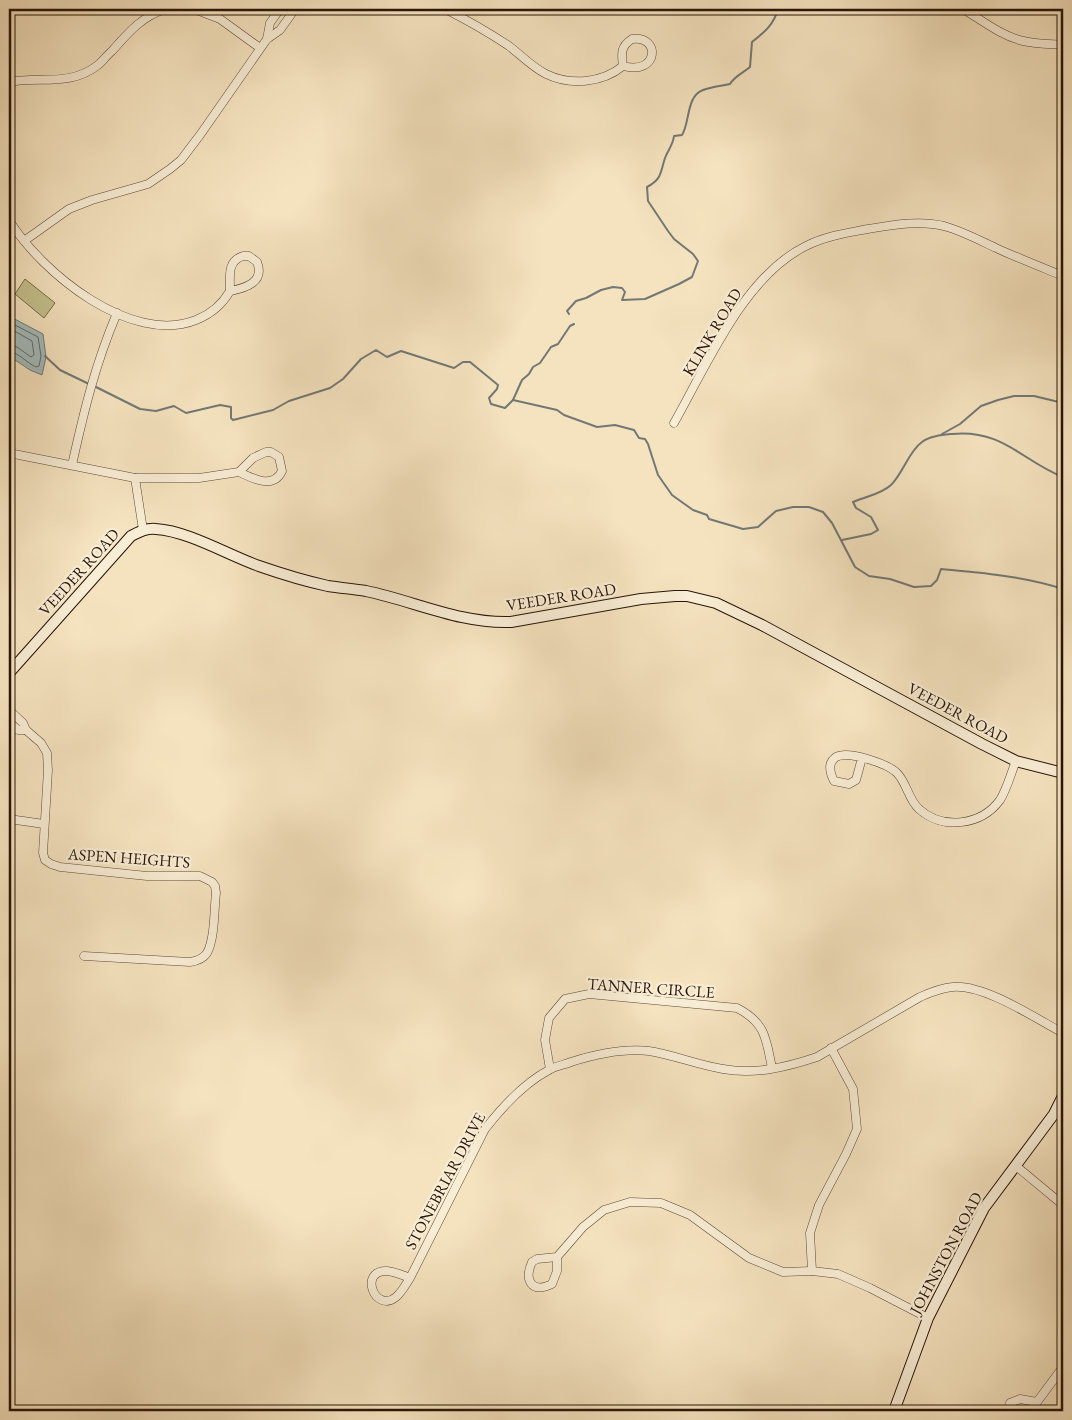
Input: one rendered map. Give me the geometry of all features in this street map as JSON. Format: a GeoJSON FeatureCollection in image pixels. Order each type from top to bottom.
{"type":"FeatureCollection","features":[{"type":"Feature","properties":{"kind":"street"},"geometry":{"type":"LineString","coordinates":[[9,82],[73,78],[98,65],[134,26],[150,15],[166,9]]}},
{"type":"Feature","properties":{"kind":"street"},"geometry":{"type":"LineString","coordinates":[[194,9],[220,19],[260,48]]}},
{"type":"Feature","properties":{"kind":"street"},"geometry":{"type":"LineString","coordinates":[[267,38],[270,23],[280,9]]}},
{"type":"Feature","properties":{"kind":"street"},"geometry":{"type":"LineString","coordinates":[[24,241],[69,209],[92,200],[148,184],[176,165],[200,135],[267,38],[280,30],[296,9]]}},
{"type":"Feature","properties":{"kind":"street"},"geometry":{"type":"LineString","coordinates":[[445,9],[474,24],[511,48],[545,74],[571,81],[603,78],[623,66],[640,68],[646,65],[652,52],[647,40],[636,39],[626,43],[622,52],[623,66]]}},
{"type":"Feature","properties":{"kind":"street"},"geometry":{"type":"LineString","coordinates":[[963,9],[997,30],[1024,41],[1063,45]]}},
{"type":"Feature","properties":{"kind":"street"},"geometry":{"type":"LineString","coordinates":[[9,220],[45,265],[70,286],[117,313],[152,323],[185,324],[207,316],[219,306],[230,291],[230,272],[233,261],[237,258],[249,256],[258,262],[260,271],[254,283],[242,289],[230,291]]}},
{"type":"Feature","properties":{"kind":"street","name":"KLINK ROAD"},"geometry":{"type":"LineString","coordinates":[[674,423],[719,342],[746,299],[781,261],[814,243],[833,236],[896,224],[932,224],[959,231],[1063,276]]}},
{"type":"Feature","properties":{"kind":"street"},"geometry":{"type":"LineString","coordinates":[[72,465],[89,391],[102,348],[117,313]]}},
{"type":"Feature","properties":{"kind":"street"},"geometry":{"type":"LineString","coordinates":[[9,453],[135,478],[199,478],[239,472],[262,482],[272,481],[280,475],[281,462],[276,454],[266,452],[253,458],[239,472]]}},
{"type":"Feature","properties":{"kind":"street"},"geometry":{"type":"LineString","coordinates":[[135,478],[143,530]]}},
{"type":"Feature","properties":{"kind":"street","name":"VEEDER ROAD"},"geometry":{"type":"LineString","coordinates":[[9,673],[131,536],[143,530],[155,528],[177,533],[257,565],[315,583],[366,591],[474,620],[510,622],[642,599],[675,596],[696,598],[716,603],[762,624],[1016,761],[1063,773]]}},
{"type":"Feature","properties":{"kind":"street","name":"ASPEN HEIGHTS"},"geometry":{"type":"LineString","coordinates":[[9,710],[23,722],[26,730],[41,743],[47,753],[48,770],[43,853],[45,860],[60,867],[147,876],[200,876],[212,882],[215,886],[216,893],[210,943],[207,953],[197,961],[84,956]]}},
{"type":"Feature","properties":{"kind":"street","name":"ASPEN HEIGHTS"},"geometry":{"type":"LineString","coordinates":[[9,722],[18,730],[26,730]]}},
{"type":"Feature","properties":{"kind":"street"},"geometry":{"type":"LineString","coordinates":[[862,758],[856,780],[849,784],[834,781],[830,773],[831,763],[836,757],[845,754],[862,758],[879,762],[897,773],[910,799],[918,808],[943,822],[960,823],[990,809],[1000,799],[1016,761]]}},
{"type":"Feature","properties":{"kind":"street"},"geometry":{"type":"LineString","coordinates":[[9,819],[44,824]]}},
{"type":"Feature","properties":{"kind":"street","name":"STONEBRIAR DRIVE"},"geometry":{"type":"LineString","coordinates":[[410,1278],[386,1271],[378,1274],[372,1280],[373,1294],[378,1298],[386,1300],[395,1298],[410,1278],[485,1129],[498,1112],[526,1085],[550,1069],[585,1058],[621,1050],[650,1052],[739,1071],[756,1071],[798,1063],[817,1056],[920,997],[937,990],[955,986],[988,993],[1063,1033]]}},
{"type":"Feature","properties":{"kind":"street","name":"TANNER CIRCLE"},"geometry":{"type":"LineString","coordinates":[[550,1069],[545,1040],[550,1018],[565,999],[589,994],[737,1008],[749,1014],[757,1021],[766,1035],[772,1068]]}},
{"type":"Feature","properties":{"kind":"street"},"geometry":{"type":"LineString","coordinates":[[812,1271],[810,1233],[819,1205],[857,1129],[857,1113],[853,1089],[831,1048]]}},
{"type":"Feature","properties":{"kind":"street","name":"JOHNSTON ROAD"},"geometry":{"type":"LineString","coordinates":[[894,1411],[928,1318],[984,1208],[1054,1114],[1063,1096]]}},
{"type":"Feature","properties":{"kind":"street"},"geometry":{"type":"LineString","coordinates":[[1016,1166],[1063,1205]]}},
{"type":"Feature","properties":{"kind":"street"},"geometry":{"type":"LineString","coordinates":[[557,1257],[537,1259],[532,1262],[528,1269],[528,1279],[532,1284],[538,1288],[545,1288],[552,1284],[557,1272],[557,1257],[583,1227],[604,1210],[630,1202],[661,1203],[690,1215],[750,1258],[783,1272],[812,1271],[838,1274],[928,1318]]}},
{"type":"Feature","properties":{"kind":"street"},"geometry":{"type":"LineString","coordinates":[[1033,1411],[1037,1402],[1063,1367]]}},
{"type":"Feature","properties":{"kind":"street"},"geometry":{"type":"LineString","coordinates":[[1007,1411],[1010,1403],[1013,1401],[1020,1399],[1037,1402]]}},
{"type":"Feature","properties":{"kind":"shaded area"},"geometry":{"type":"Polygon","coordinates":[[[25,279],[55,303],[44,318],[15,294],[25,279]]]}},
{"type":"Feature","properties":{"kind":"water"},"geometry":{"type":"Polygon","coordinates":[[[9,316],[43,334],[46,357],[42,375],[30,370],[9,356],[9,316]]]}},
{"type":"Feature","properties":{"kind":"waterway"},"geometry":{"type":"LineString","coordinates":[[569,314],[567,311],[576,301],[601,290],[613,287],[622,288],[625,292],[622,300],[645,299],[692,277],[698,261],[668,231],[648,201],[647,187],[660,175],[674,136],[682,135],[685,130],[694,98],[703,90],[730,84],[750,67],[752,42],[768,27],[778,9]]}},
{"type":"Feature","properties":{"kind":"waterway"},"geometry":{"type":"LineString","coordinates":[[94,386],[140,409],[156,411],[174,406],[186,413],[220,405],[231,407],[231,418],[233,420],[273,410],[289,401],[330,388],[343,379],[361,359],[376,350],[387,357],[401,351],[454,368],[463,362],[470,362],[498,385],[489,398],[491,404],[505,408],[513,400],[522,380],[533,367],[540,363],[551,347],[558,344],[570,326],[574,324]]}},
{"type":"Feature","properties":{"kind":"waterway"},"geometry":{"type":"LineString","coordinates":[[45,356],[60,370],[89,384]]}},
{"type":"Feature","properties":{"kind":"waterway"},"geometry":{"type":"LineString","coordinates":[[942,434],[960,424],[981,406],[998,400],[1014,396],[1034,396],[1063,403]]}},
{"type":"Feature","properties":{"kind":"waterway"},"geometry":{"type":"LineString","coordinates":[[513,400],[557,410],[564,415],[597,427],[615,425],[634,430],[639,438],[645,439],[648,444],[658,475],[672,495],[693,510],[707,515],[709,519],[743,529],[758,527],[776,511],[793,507],[809,507],[823,512],[832,523],[855,567],[869,576],[890,579],[914,587],[931,586],[937,580],[941,569],[1018,578],[1063,589]]}},
{"type":"Feature","properties":{"kind":"waterway"},"geometry":{"type":"LineString","coordinates":[[842,540],[871,534],[878,530],[871,517],[856,508],[853,502],[878,493],[891,485],[917,446],[932,437],[952,434],[985,436],[999,441],[1063,477]]}}]}
